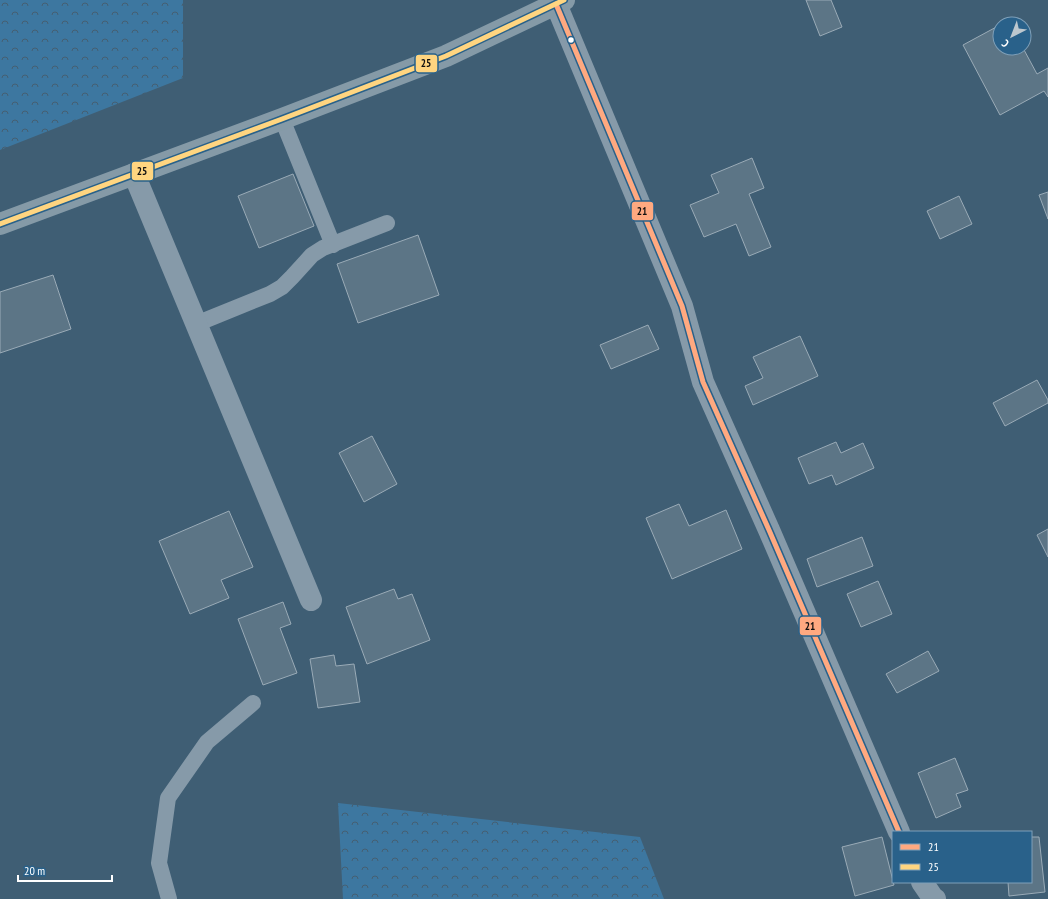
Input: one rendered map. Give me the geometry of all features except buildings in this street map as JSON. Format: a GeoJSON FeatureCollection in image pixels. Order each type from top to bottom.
{"type":"FeatureCollection","features":[{"type":"Feature","properties":{"kind":"main road"},"geometry":{"type":"LineString","coordinates":[[0,224],[446,56],[560,2]]}},
{"type":"Feature","properties":{"kind":"street"},"geometry":{"type":"LineString","coordinates":[[560,2],[682,306],[703,382],[769,530],[899,831]]}},
{"type":"Feature","properties":{"kind":"street"},"geometry":{"type":"LineString","coordinates":[[134,174],[311,600]]}},
{"type":"Feature","properties":{"kind":"street"},"geometry":{"type":"LineString","coordinates":[[923,883],[935,899]]}},
{"type":"Feature","properties":{"kind":"lane"},"geometry":{"type":"LineString","coordinates":[[282,119],[333,245]]}},
{"type":"Feature","properties":{"kind":"lane"},"geometry":{"type":"LineString","coordinates":[[196,324],[270,294],[282,287],[312,255],[323,248],[387,223]]}},
{"type":"Feature","properties":{"kind":"lane"},"geometry":{"type":"LineString","coordinates":[[170,899],[159,862],[168,798],[207,742],[253,703]]}},
{"type":"Feature","properties":{"kind":"green space"},"geometry":{"type":"Polygon","coordinates":[[[0,0],[183,0],[183,78],[0,150],[0,0]]]}},
{"type":"Feature","properties":{"kind":"green space"},"geometry":{"type":"Polygon","coordinates":[[[338,803],[640,837],[664,899],[343,899],[338,803]]]}},
{"type":"Feature","properties":{"kind":"transit line","name":"25"},"geometry":{"type":"LineString","coordinates":[[0,224],[446,56],[564,0]]}},
{"type":"Feature","properties":{"kind":"transit line","name":"21"},"geometry":{"type":"LineString","coordinates":[[556,4],[682,306],[703,382],[769,530],[899,831]]}}]}
